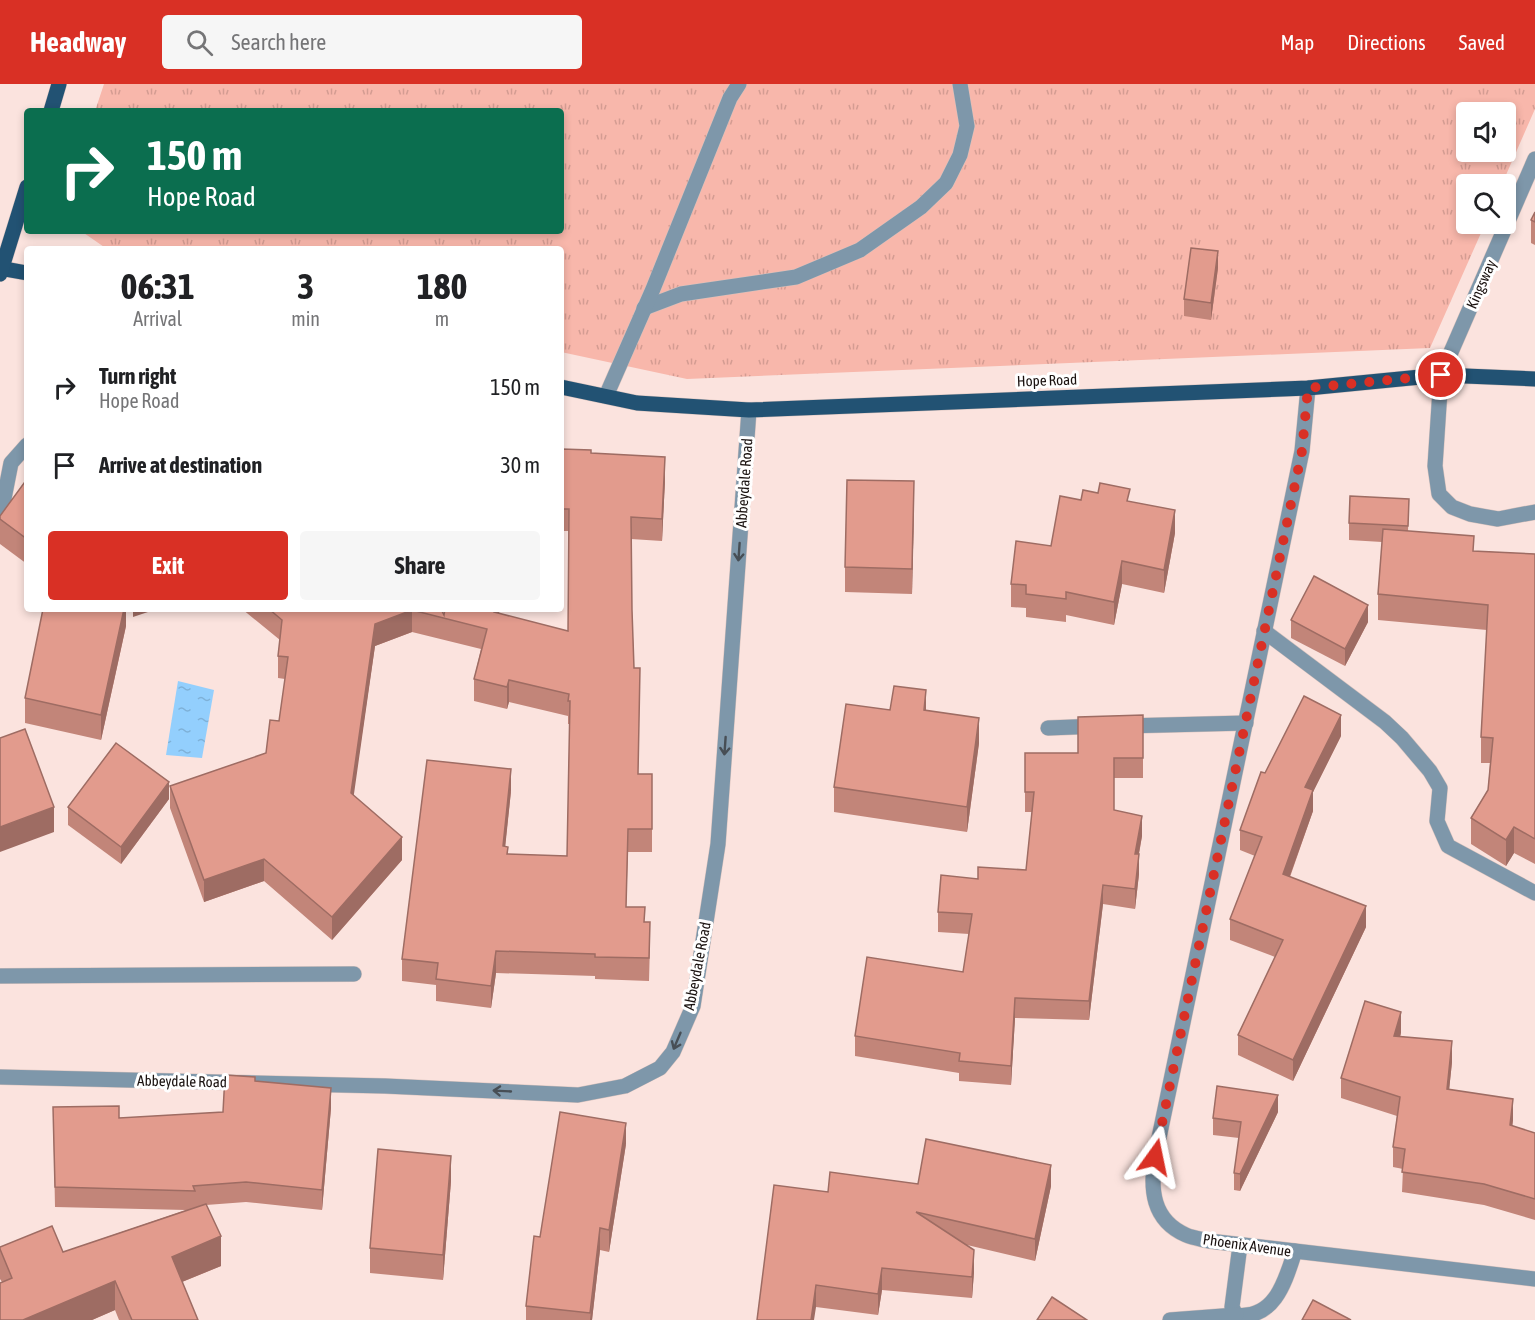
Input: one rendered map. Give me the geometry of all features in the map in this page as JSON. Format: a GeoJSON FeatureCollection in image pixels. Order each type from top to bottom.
{"type":"FeatureCollection","features":[{"type":"Feature","properties":{"kind":"main road"},"geometry":{"type":"LineString","coordinates":[[52,108],[59,84]]}},
{"type":"Feature","properties":{"kind":"main road"},"geometry":{"type":"LineString","coordinates":[[24,197],[1,270],[24,273]]}},
{"type":"Feature","properties":{"kind":"main road","name":"Hope Road"},"geometry":{"type":"LineString","coordinates":[[564,388],[637,403],[749,410],[1308,388],[1441,375],[1535,379]]}},
{"type":"Feature","properties":{"kind":"street"},"geometry":{"type":"LineString","coordinates":[[606,396],[730,98],[739,84]]}},
{"type":"Feature","properties":{"kind":"street"},"geometry":{"type":"LineString","coordinates":[[644,308],[681,294],[796,276],[860,250],[921,207],[945,183],[960,155],[967,126],[960,84]]}},
{"type":"Feature","properties":{"kind":"street","name":"Kingsway"},"geometry":{"type":"LineString","coordinates":[[1535,159],[1441,375],[1435,466],[1439,494],[1452,507],[1470,514],[1498,519],[1535,512]]}},
{"type":"Feature","properties":{"kind":"street","name":"Phoenix Avenue"},"geometry":{"type":"LineString","coordinates":[[1308,388],[1302,451],[1152,1176],[1152,1193],[1158,1210],[1171,1225],[1185,1235],[1209,1241],[1535,1279]]}},
{"type":"Feature","properties":{"kind":"street","name":"Abbeydale Road"},"geometry":{"type":"LineString","coordinates":[[0,1077],[385,1086],[578,1095],[625,1086],[660,1068],[673,1052],[693,1006],[718,844],[749,410]]}},
{"type":"Feature","properties":{"kind":"street"},"geometry":{"type":"LineString","coordinates":[[0,519],[11,463],[24,448]]}},
{"type":"Feature","properties":{"kind":"street"},"geometry":{"type":"LineString","coordinates":[[1264,631],[1385,722],[1423,763],[1440,788],[1437,821],[1448,846],[1535,893]]}},
{"type":"Feature","properties":{"kind":"street"},"geometry":{"type":"LineString","coordinates":[[1048,728],[1246,723]]}},
{"type":"Feature","properties":{"kind":"street"},"geometry":{"type":"LineString","coordinates":[[0,976],[354,974]]}},
{"type":"Feature","properties":{"kind":"street"},"geometry":{"type":"LineString","coordinates":[[1236,1315],[1232,1306],[1240,1245]]}},
{"type":"Feature","properties":{"kind":"street"},"geometry":{"type":"LineString","coordinates":[[1170,1320],[1236,1315],[1245,1319],[1261,1317],[1272,1308],[1282,1292],[1295,1251]]}},
{"type":"Feature","properties":{"kind":"green space"},"geometry":{"type":"Polygon","coordinates":[[[104,84],[1535,84],[1535,109],[1516,152],[1516,102],[1456,102],[1456,162],[1512,162],[1506,174],[1456,174],[1456,234],[1481,234],[1430,348],[687,379],[564,353],[564,246],[103,246],[85,234],[564,234],[564,108],[96,108],[104,84]]]}},
{"type":"Feature","properties":{"kind":"water"},"geometry":{"type":"Polygon","coordinates":[[[178,681],[214,690],[202,758],[166,755],[178,681]]]}},
{"type":"Feature","properties":{"kind":"building"},"geometry":{"type":"Polygon","coordinates":[[[1191,248],[1218,251],[1211,303],[1184,299],[1191,248]]]}},
{"type":"Feature","properties":{"kind":"building"},"geometry":{"type":"Polygon","coordinates":[[[564,449],[665,457],[662,519],[631,517],[634,668],[640,668],[638,774],[652,774],[652,829],[628,829],[626,907],[645,907],[644,922],[650,922],[649,958],[496,951],[491,986],[436,979],[438,963],[402,959],[427,760],[511,769],[503,846],[508,847],[507,854],[567,856],[570,701],[568,701],[569,694],[509,680],[507,687],[474,679],[487,629],[420,612],[442,612],[444,615],[444,612],[494,612],[568,631],[569,509],[564,509],[564,449]]]}},
{"type":"Feature","properties":{"kind":"building"},"geometry":{"type":"Polygon","coordinates":[[[847,480],[914,481],[912,569],[845,567],[847,480]]]}},
{"type":"Feature","properties":{"kind":"building"},"geometry":{"type":"Polygon","coordinates":[[[24,483],[24,537],[0,519],[24,483]]]}},
{"type":"Feature","properties":{"kind":"building"},"geometry":{"type":"Polygon","coordinates":[[[1100,483],[1130,489],[1127,501],[1175,510],[1164,570],[1122,561],[1114,602],[1066,592],[1066,599],[1026,594],[1026,585],[1011,584],[1016,541],[1051,546],[1060,496],[1081,500],[1083,490],[1098,493],[1100,483]]]}},
{"type":"Feature","properties":{"kind":"building"},"geometry":{"type":"Polygon","coordinates":[[[1350,496],[1409,499],[1408,526],[1349,523],[1350,496]]]}},
{"type":"Feature","properties":{"kind":"building"},"geometry":{"type":"Polygon","coordinates":[[[1383,529],[1474,536],[1473,551],[1535,554],[1535,839],[1514,827],[1506,840],[1471,818],[1488,790],[1493,738],[1481,737],[1488,605],[1378,594],[1383,529]]]}},
{"type":"Feature","properties":{"kind":"building"},"geometry":{"type":"Polygon","coordinates":[[[1314,576],[1368,605],[1345,649],[1291,620],[1314,576]]]}},
{"type":"Feature","properties":{"kind":"building"},"geometry":{"type":"Polygon","coordinates":[[[42,612],[123,612],[101,715],[25,698],[42,612]]]}},
{"type":"Feature","properties":{"kind":"building"},"geometry":{"type":"Polygon","coordinates":[[[273,612],[407,612],[375,624],[351,793],[402,837],[332,917],[264,859],[204,880],[170,786],[266,753],[270,720],[279,721],[288,657],[278,656],[282,620],[273,612]]]}},
{"type":"Feature","properties":{"kind":"building"},"geometry":{"type":"Polygon","coordinates":[[[894,686],[926,690],[924,710],[979,718],[967,807],[834,787],[846,704],[890,710],[894,686]]]}},
{"type":"Feature","properties":{"kind":"building"},"geometry":{"type":"Polygon","coordinates":[[[1304,696],[1341,715],[1305,787],[1313,790],[1283,874],[1366,906],[1293,1060],[1238,1035],[1283,940],[1230,919],[1262,837],[1240,830],[1261,772],[1265,773],[1304,696]]]}},
{"type":"Feature","properties":{"kind":"building"},"geometry":{"type":"Polygon","coordinates":[[[1143,715],[1143,758],[1114,758],[1114,810],[1142,816],[1135,854],[1139,854],[1135,889],[1103,885],[1089,1001],[1015,998],[1011,1066],[959,1061],[960,1053],[855,1036],[867,957],[963,972],[972,914],[938,912],[941,875],[978,879],[978,867],[1026,870],[1034,792],[1025,792],[1025,753],[1078,753],[1078,717],[1143,715]]]}},
{"type":"Feature","properties":{"kind":"building"},"geometry":{"type":"Polygon","coordinates":[[[25,729],[54,807],[0,827],[0,738],[25,729]]]}},
{"type":"Feature","properties":{"kind":"building"},"geometry":{"type":"Polygon","coordinates":[[[116,743],[169,782],[121,847],[68,807],[116,743]]]}},
{"type":"Feature","properties":{"kind":"building"},"geometry":{"type":"Polygon","coordinates":[[[1365,1001],[1401,1012],[1394,1036],[1452,1041],[1447,1089],[1513,1099],[1510,1125],[1535,1133],[1535,1199],[1484,1184],[1402,1172],[1405,1149],[1393,1147],[1400,1097],[1341,1078],[1365,1001]]]}},
{"type":"Feature","properties":{"kind":"building"},"geometry":{"type":"Polygon","coordinates":[[[225,1075],[255,1077],[255,1081],[331,1088],[322,1190],[246,1182],[193,1186],[195,1191],[55,1187],[53,1107],[119,1106],[119,1118],[223,1112],[225,1075]]]}},
{"type":"Feature","properties":{"kind":"building"},"geometry":{"type":"Polygon","coordinates":[[[1217,1086],[1278,1095],[1240,1174],[1234,1173],[1241,1122],[1213,1118],[1217,1086]]]}},
{"type":"Feature","properties":{"kind":"building"},"geometry":{"type":"Polygon","coordinates":[[[560,1112],[626,1123],[609,1230],[600,1228],[590,1313],[526,1306],[534,1236],[540,1237],[560,1112]]]}},
{"type":"Feature","properties":{"kind":"building"},"geometry":{"type":"Polygon","coordinates":[[[926,1139],[1051,1165],[1035,1239],[916,1212],[974,1250],[972,1277],[882,1268],[878,1294],[816,1285],[811,1320],[757,1320],[774,1185],[828,1192],[830,1172],[918,1184],[926,1139]]]}},
{"type":"Feature","properties":{"kind":"building"},"geometry":{"type":"Polygon","coordinates":[[[378,1149],[451,1156],[443,1255],[370,1248],[378,1149]]]}},
{"type":"Feature","properties":{"kind":"building"},"geometry":{"type":"Polygon","coordinates":[[[206,1204],[221,1236],[172,1257],[198,1320],[132,1320],[115,1281],[23,1320],[0,1320],[0,1283],[12,1278],[0,1247],[52,1226],[63,1252],[206,1204]]]}},
{"type":"Feature","properties":{"kind":"building"},"geometry":{"type":"Polygon","coordinates":[[[1052,1297],[1087,1320],[1037,1320],[1052,1297]]]}},
{"type":"Feature","properties":{"kind":"building"},"geometry":{"type":"Polygon","coordinates":[[[1313,1300],[1351,1320],[1302,1320],[1313,1300]]]}},
{"type":"Feature","properties":{"kind":"route"},"geometry":{"type":"LineString","coordinates":[[1155,1157],[1302,451],[1308,388],[1441,375]]}}]}
